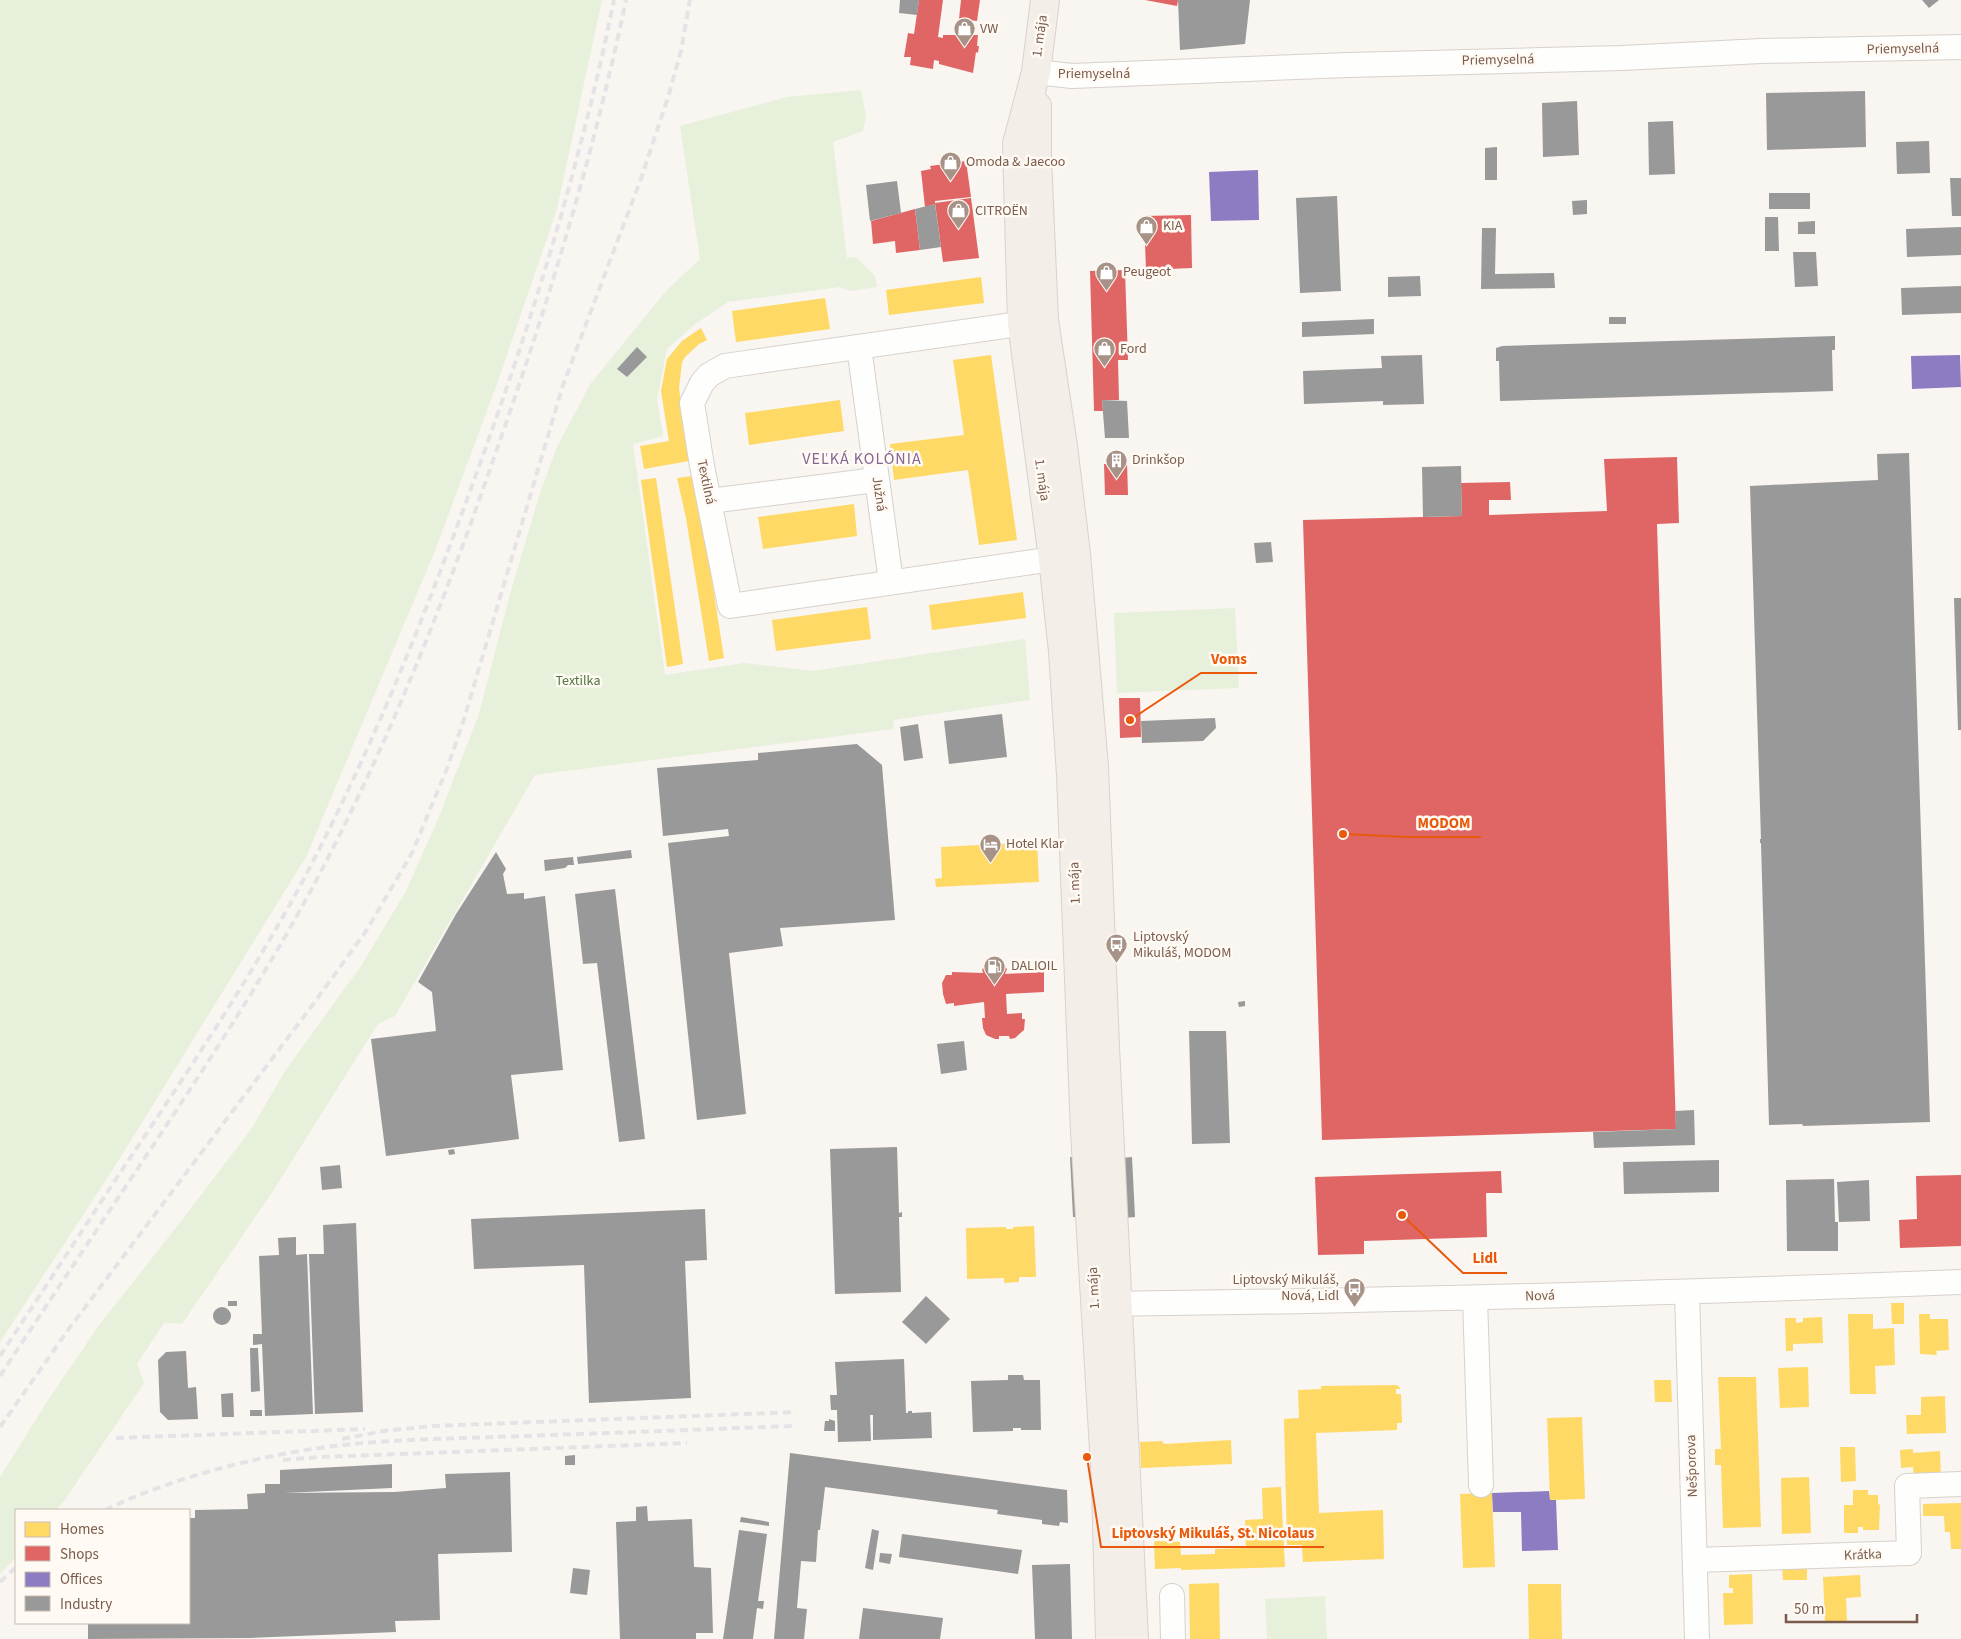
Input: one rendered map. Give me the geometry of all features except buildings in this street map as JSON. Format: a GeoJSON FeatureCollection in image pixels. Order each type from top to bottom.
{"type":"FeatureCollection","features":[{"type":"Feature","properties":{"kind":"main road","name":"1. mája"},"geometry":{"type":"LineString","coordinates":[[1045,0],[1036,72],[1017,144],[1053,559],[1063,651],[1071,775],[1084,1114],[1106,1304],[1134,1639]]}},
{"type":"Feature","properties":{"kind":"main road","name":"1. mája"},"geometry":{"type":"LineString","coordinates":[[1033,322],[1063,446],[1085,643],[1094,767],[1105,1047],[1106,1483],[1110,1639]]}},
{"type":"Feature","properties":{"kind":"street","name":"Priemyselná"},"geometry":{"type":"LineString","coordinates":[[1036,72],[1072,76],[1348,64],[1622,58],[1761,51],[1961,47]]}},
{"type":"Feature","properties":{"kind":"street","name":"Textilná"},"geometry":{"type":"LineString","coordinates":[[1033,322],[725,366],[709,375],[702,383],[692,403],[702,466],[730,606],[1053,559]]}},
{"type":"Feature","properties":{"kind":"street","name":"Južná"},"geometry":{"type":"LineString","coordinates":[[859,347],[891,582]]}},
{"type":"Feature","properties":{"kind":"street"},"geometry":{"type":"LineString","coordinates":[[710,501],[876,480]]}},
{"type":"Feature","properties":{"kind":"street","name":"Nová"},"geometry":{"type":"LineString","coordinates":[[1106,1304],[1475,1298],[1961,1282]]}},
{"type":"Feature","properties":{"kind":"street","name":"Nešporova"},"geometry":{"type":"LineString","coordinates":[[1687,1292],[1697,1639]]}},
{"type":"Feature","properties":{"kind":"street"},"geometry":{"type":"LineString","coordinates":[[1475,1298],[1481,1484]]}},
{"type":"Feature","properties":{"kind":"street","name":"Krátka"},"geometry":{"type":"LineString","coordinates":[[1695,1560],[1910,1553],[1907,1486],[1961,1484]]}},
{"type":"Feature","properties":{"kind":"street"},"geometry":{"type":"LineString","coordinates":[[1172,1596],[1173,1639]]}},
{"type":"Feature","properties":{"kind":"green space"},"geometry":{"type":"Polygon","coordinates":[[[0,0],[602,0],[557,209],[498,381],[434,553],[307,855],[117,1163],[0,1342],[0,0]]]}},
{"type":"Feature","properties":{"kind":"green space","name":"Textilka"},"geometry":{"type":"Polygon","coordinates":[[[861,90],[866,116],[863,131],[833,142],[847,258],[856,257],[875,276],[877,287],[850,291],[840,287],[728,302],[694,325],[667,349],[657,399],[663,436],[633,444],[665,675],[744,663],[813,671],[1025,639],[1030,700],[893,720],[894,729],[535,775],[395,1016],[378,1024],[271,1194],[182,1324],[164,1323],[137,1364],[144,1383],[64,1501],[57,1509],[15,1509],[15,1558],[0,1574],[0,1477],[50,1397],[100,1324],[252,1128],[285,1071],[361,966],[406,891],[438,819],[479,714],[510,594],[539,496],[557,447],[591,383],[667,290],[700,259],[680,126],[787,97],[861,90]]]}},
{"type":"Feature","properties":{"kind":"green space"},"geometry":{"type":"Polygon","coordinates":[[[1235,608],[1239,688],[1117,693],[1114,613],[1235,608]]]}},
{"type":"Feature","properties":{"kind":"green space"},"geometry":{"type":"Polygon","coordinates":[[[1325,1596],[1327,1639],[1267,1639],[1265,1599],[1325,1596]]]}},
{"type":"Feature","properties":{"kind":"railway"},"geometry":{"type":"LineString","coordinates":[[0,1356],[236,996],[300,886],[371,741],[413,642],[470,491],[533,310],[569,187],[614,0]]}},
{"type":"Feature","properties":{"kind":"railway"},"geometry":{"type":"LineString","coordinates":[[0,1376],[251,994],[310,892],[364,785],[389,730],[457,562],[535,338],[585,170],[626,0]]}},
{"type":"Feature","properties":{"kind":"railway"},"geometry":{"type":"LineString","coordinates":[[0,1427],[68,1330],[366,931],[412,853],[448,766],[464,719],[563,385],[642,176],[669,94],[681,51],[690,0]]}},
{"type":"Feature","properties":{"kind":"railway"},"geometry":{"type":"LineString","coordinates":[[342,1439],[384,1431],[433,1426],[796,1412]]}},
{"type":"Feature","properties":{"kind":"railway"},"geometry":{"type":"LineString","coordinates":[[107,1509],[163,1486],[226,1467],[290,1453],[352,1444],[795,1426]]}},
{"type":"Feature","properties":{"kind":"railway"},"geometry":{"type":"LineString","coordinates":[[116,1438],[365,1429]]}},
{"type":"Feature","properties":{"kind":"railway"},"geometry":{"type":"LineString","coordinates":[[283,1460],[687,1443]]}},
{"type":"Feature","properties":{"kind":"railway"},"geometry":{"type":"LineString","coordinates":[[0,1582],[15,1568]]}},
{"type":"Feature","properties":{"kind":"place","name":"VW"},"geometry":{"type":"Point","coordinates":[964,48]}},
{"type":"Feature","properties":{"kind":"place","name":"Omoda & Jaecoo"},"geometry":{"type":"Point","coordinates":[950,181]}},
{"type":"Feature","properties":{"kind":"place","name":"CITROËN"},"geometry":{"type":"Point","coordinates":[959,230]}},
{"type":"Feature","properties":{"kind":"place","name":"KIA"},"geometry":{"type":"Point","coordinates":[1147,245]}},
{"type":"Feature","properties":{"kind":"place","name":"Peugeot"},"geometry":{"type":"Point","coordinates":[1107,291]}},
{"type":"Feature","properties":{"kind":"place","name":"Ford"},"geometry":{"type":"Point","coordinates":[1104,368]}},
{"type":"Feature","properties":{"kind":"place","name":"Drinkšop"},"geometry":{"type":"Point","coordinates":[1116,479]}},
{"type":"Feature","properties":{"kind":"place","name":"Voms"},"geometry":{"type":"Point","coordinates":[1130,720]}},
{"type":"Feature","properties":{"kind":"place","name":"MODOM"},"geometry":{"type":"Point","coordinates":[1343,834]}},
{"type":"Feature","properties":{"kind":"place","name":"Hotel Klar"},"geometry":{"type":"Point","coordinates":[990,863]}},
{"type":"Feature","properties":{"kind":"place","name":"Liptovský Mikuláš, MODOM"},"geometry":{"type":"Point","coordinates":[1117,964]}},
{"type":"Feature","properties":{"kind":"place","name":"DALIOIL"},"geometry":{"type":"Point","coordinates":[995,985]}},
{"type":"Feature","properties":{"kind":"place","name":"Lidl"},"geometry":{"type":"Point","coordinates":[1402,1215]}},
{"type":"Feature","properties":{"kind":"place","name":"Liptovský Mikuláš, Nová, Lidl"},"geometry":{"type":"Point","coordinates":[1355,1307]}},
{"type":"Feature","properties":{"kind":"place","name":"Liptovský Mikuláš, St. Nicolaus"},"geometry":{"type":"Point","coordinates":[1087,1457]}},
{"type":"Feature","properties":{"kind":"district","name":"VEĽKÁ KOLÓNIA"},"geometry":{"type":"Point","coordinates":[862,459]}}]}
